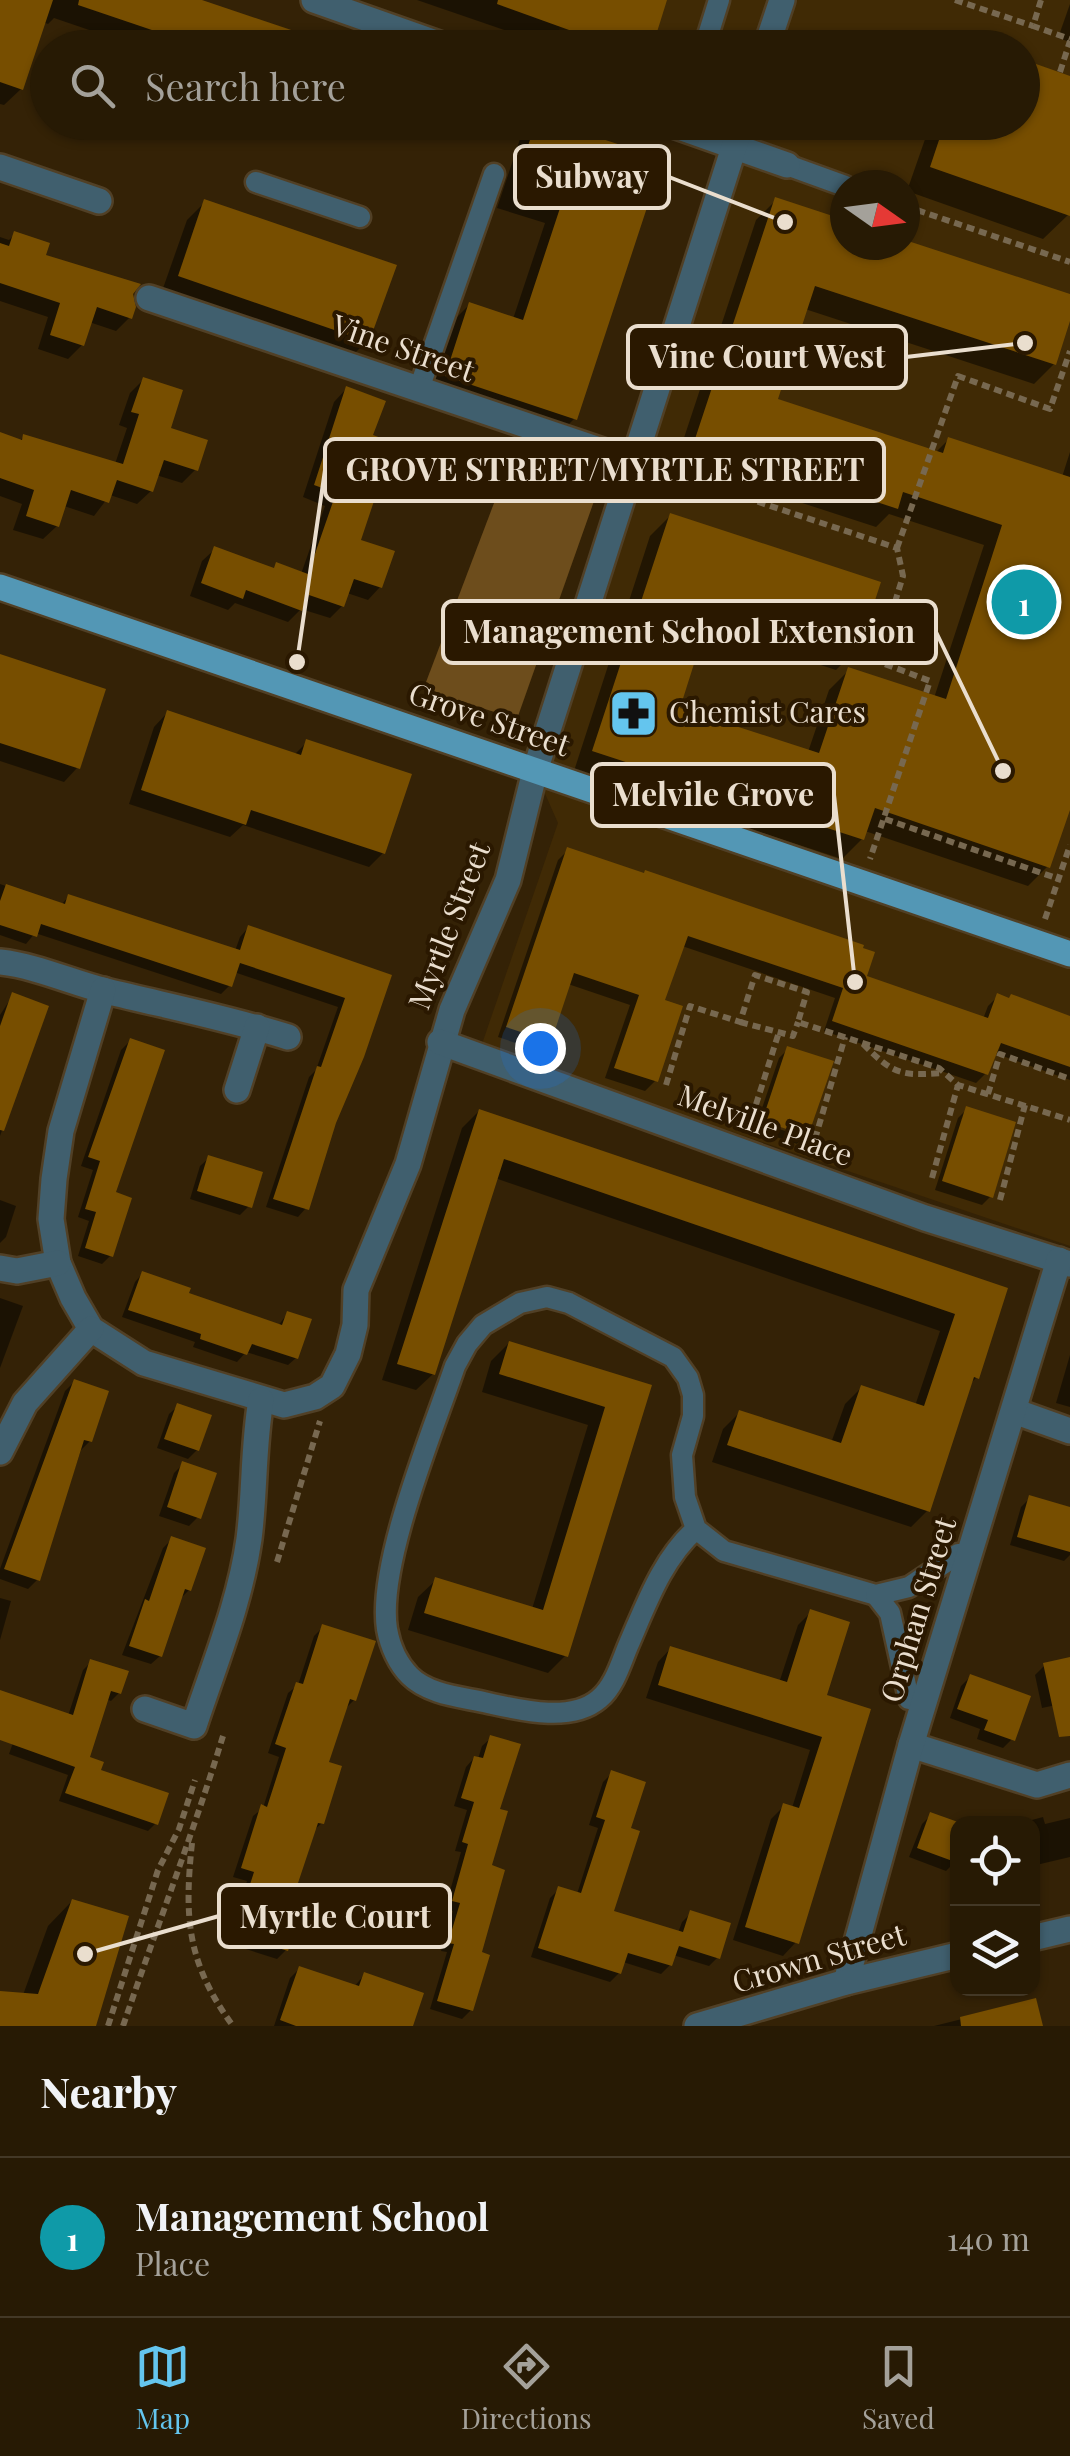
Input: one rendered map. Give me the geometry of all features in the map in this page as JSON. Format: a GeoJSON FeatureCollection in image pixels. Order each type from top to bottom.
{"type":"FeatureCollection","features":[{"type":"Feature","properties":{"kind":"main road","name":"Grove Street"},"geometry":{"type":"LineString","coordinates":[[0,587],[1070,954]]}},
{"type":"Feature","properties":{"kind":"street"},"geometry":{"type":"LineString","coordinates":[[314,0],[399,30]]}},
{"type":"Feature","properties":{"kind":"street"},"geometry":{"type":"LineString","coordinates":[[772,30],[782,0]]}},
{"type":"Feature","properties":{"kind":"street","name":"Myrtle Street"},"geometry":{"type":"LineString","coordinates":[[260,1400],[284,1405],[315,1397],[332,1386],[348,1354],[355,1325],[356,1290],[424,1117],[440,1042],[508,880],[535,770],[736,140]]}},
{"type":"Feature","properties":{"kind":"street"},"geometry":{"type":"LineString","coordinates":[[747,140],[787,165]]}},
{"type":"Feature","properties":{"kind":"street"},"geometry":{"type":"LineString","coordinates":[[0,167],[98,201]]}},
{"type":"Feature","properties":{"kind":"street","name":"Vine Street"},"geometry":{"type":"LineString","coordinates":[[149,298],[636,462]]}},
{"type":"Feature","properties":{"kind":"street"},"geometry":{"type":"LineString","coordinates":[[0,962],[45,970],[103,990],[288,1036]]}},
{"type":"Feature","properties":{"kind":"street"},"geometry":{"type":"LineString","coordinates":[[103,990],[61,1131],[51,1219],[58,1262],[92,1329],[144,1363],[260,1400],[249,1540],[234,1606],[194,1726],[145,1709]]}},
{"type":"Feature","properties":{"kind":"street"},"geometry":{"type":"LineString","coordinates":[[237,1090],[257,1027]]}},
{"type":"Feature","properties":{"kind":"street","name":"Melville Place"},"geometry":{"type":"LineString","coordinates":[[440,1042],[926,1218],[1064,1262]]}},
{"type":"Feature","properties":{"kind":"street"},"geometry":{"type":"LineString","coordinates":[[0,1268],[17,1271],[58,1262]]}},
{"type":"Feature","properties":{"kind":"street","name":"Orphan Street"},"geometry":{"type":"LineString","coordinates":[[846,1982],[911,1745],[1064,1262]]}},
{"type":"Feature","properties":{"kind":"street"},"geometry":{"type":"LineString","coordinates":[[0,1452],[26,1403],[92,1329]]}},
{"type":"Feature","properties":{"kind":"street"},"geometry":{"type":"LineString","coordinates":[[1014,1411],[1070,1431]]}},
{"type":"Feature","properties":{"kind":"street"},"geometry":{"type":"LineString","coordinates":[[911,1745],[1037,1785],[1070,1775]]}},
{"type":"Feature","properties":{"kind":"street"},"geometry":{"type":"LineString","coordinates":[[1040,1936],[1070,1929]]}},
{"type":"Feature","properties":{"kind":"street","name":"Crown Street"},"geometry":{"type":"LineString","coordinates":[[714,2024],[846,1982],[950,1958]]}},
{"type":"Feature","properties":{"kind":"lane"},"geometry":{"type":"LineString","coordinates":[[710,30],[719,0]]}},
{"type":"Feature","properties":{"kind":"lane"},"geometry":{"type":"LineString","coordinates":[[787,165],[830,181]]}},
{"type":"Feature","properties":{"kind":"lane"},"geometry":{"type":"LineString","coordinates":[[419,389],[494,174]]}},
{"type":"Feature","properties":{"kind":"lane"},"geometry":{"type":"LineString","coordinates":[[256,182],[360,217]]}},
{"type":"Feature","properties":{"kind":"lane"},"geometry":{"type":"LineString","coordinates":[[696,1530],[677,1546],[649,1598],[616,1677],[599,1699],[586,1706],[560,1712],[520,1710],[444,1692],[423,1686],[408,1674],[393,1652],[386,1626],[400,1528],[455,1366],[483,1325],[520,1303],[547,1297],[569,1303],[673,1357],[688,1378],[694,1395],[693,1416],[682,1455],[685,1497],[696,1530],[724,1550],[876,1596],[909,1587],[958,1554],[970,1555]]}},
{"type":"Feature","properties":{"kind":"lane"},"geometry":{"type":"LineString","coordinates":[[876,1596],[890,1613],[909,1699],[925,1702]]}},
{"type":"Feature","properties":{"kind":"path"},"geometry":{"type":"LineString","coordinates":[[955,0],[1070,40],[1060,72]]}},
{"type":"Feature","properties":{"kind":"path"},"geometry":{"type":"LineString","coordinates":[[1032,26],[1041,0]]}},
{"type":"Feature","properties":{"kind":"path"},"geometry":{"type":"LineString","coordinates":[[920,211],[1070,262]]}},
{"type":"Feature","properties":{"kind":"path"},"geometry":{"type":"LineString","coordinates":[[862,884],[930,680],[877,661],[903,576],[897,548],[958,376],[1050,410],[1070,351]]}},
{"type":"Feature","properties":{"kind":"path"},"geometry":{"type":"LineString","coordinates":[[636,462],[897,548]]}},
{"type":"Feature","properties":{"kind":"path"},"geometry":{"type":"LineString","coordinates":[[885,818],[1059,878]]}},
{"type":"Feature","properties":{"kind":"path"},"geometry":{"type":"LineString","coordinates":[[1037,942],[1070,845]]}},
{"type":"Feature","properties":{"kind":"path"},"geometry":{"type":"LineString","coordinates":[[666,1086],[690,1006],[740,1022],[793,1036],[807,992],[755,975],[740,1022]]}},
{"type":"Feature","properties":{"kind":"path"},"geometry":{"type":"LineString","coordinates":[[798,1022],[939,1068],[958,1085],[1070,1120]]}},
{"type":"Feature","properties":{"kind":"path"},"geometry":{"type":"LineString","coordinates":[[752,1117],[779,1032]]}},
{"type":"Feature","properties":{"kind":"path"},"geometry":{"type":"LineString","coordinates":[[815,1139],[845,1037]]}},
{"type":"Feature","properties":{"kind":"path"},"geometry":{"type":"LineString","coordinates":[[862,1043],[886,1068],[904,1076],[944,1073]]}},
{"type":"Feature","properties":{"kind":"path"},"geometry":{"type":"LineString","coordinates":[[988,1094],[1000,1054],[1070,1078]]}},
{"type":"Feature","properties":{"kind":"path"},"geometry":{"type":"LineString","coordinates":[[932,1178],[958,1085]]}},
{"type":"Feature","properties":{"kind":"path"},"geometry":{"type":"LineString","coordinates":[[1000,1200],[1025,1106]]}},
{"type":"Feature","properties":{"kind":"path"},"geometry":{"type":"LineString","coordinates":[[108,2026],[158,1870],[179,1829],[194,1780]]}},
{"type":"Feature","properties":{"kind":"path"},"geometry":{"type":"LineString","coordinates":[[192,1836],[188,1886],[192,1949],[210,1994],[233,2026]]}},
{"type":"Feature","properties":{"kind":"shaded area"},"geometry":{"type":"Polygon","coordinates":[[[569,0],[1070,0],[1070,1246],[522,1061],[482,1044],[558,823],[535,771],[733,147],[713,140],[1040,140],[1040,30],[559,30],[569,0]]]}},
{"type":"Feature","properties":{"kind":"shaded area"},"geometry":{"type":"Polygon","coordinates":[[[518,440],[605,470],[517,719],[423,690],[518,440]]]}},
{"type":"Feature","properties":{"kind":"building"},"geometry":{"type":"Polygon","coordinates":[[[0,0],[53,0],[43,30],[30,30],[30,69],[23,90],[0,82],[0,0]]]}},
{"type":"Feature","properties":{"kind":"building"},"geometry":{"type":"Polygon","coordinates":[[[79,0],[202,0],[291,30],[152,30],[78,5],[79,0]]]}},
{"type":"Feature","properties":{"kind":"building"},"geometry":{"type":"Polygon","coordinates":[[[498,0],[667,0],[658,30],[569,30],[497,4],[498,0]]]}},
{"type":"Feature","properties":{"kind":"building"},"geometry":{"type":"Polygon","coordinates":[[[1040,65],[1070,76],[1070,216],[930,167],[939,140],[1040,140],[1040,65]]]}},
{"type":"Feature","properties":{"kind":"building"},"geometry":{"type":"Polygon","coordinates":[[[530,140],[605,140],[663,159],[577,420],[445,376],[469,302],[523,320],[561,205],[513,190],[530,140]]]}},
{"type":"Feature","properties":{"kind":"building"},"geometry":{"type":"Polygon","coordinates":[[[775,197],[830,215],[830,260],[920,260],[920,245],[1070,294],[1070,321],[1056,365],[815,286],[778,399],[943,453],[948,437],[1070,477],[1070,810],[1050,868],[875,808],[864,840],[592,751],[670,513],[881,582],[858,652],[713,604],[680,708],[819,753],[848,667],[946,699],[1002,525],[903,492],[898,509],[694,442],[775,197]]]}},
{"type":"Feature","properties":{"kind":"building"},"geometry":{"type":"Polygon","coordinates":[[[204,199],[397,265],[369,342],[178,276],[204,199]]]}},
{"type":"Feature","properties":{"kind":"building"},"geometry":{"type":"Polygon","coordinates":[[[14,231],[50,243],[46,255],[141,284],[133,294],[136,307],[132,319],[97,307],[84,346],[50,335],[60,303],[0,283],[0,243],[9,246],[14,231]]]}},
{"type":"Feature","properties":{"kind":"building"},"geometry":{"type":"Polygon","coordinates":[[[143,377],[183,390],[171,428],[208,440],[198,471],[164,460],[153,492],[117,480],[109,503],[71,490],[59,527],[26,516],[34,490],[0,478],[0,432],[22,440],[23,434],[123,464],[139,414],[131,412],[143,377]]]}},
{"type":"Feature","properties":{"kind":"building"},"geometry":{"type":"Polygon","coordinates":[[[346,386],[386,401],[373,435],[405,447],[393,480],[382,477],[361,540],[395,551],[382,588],[354,579],[344,607],[309,595],[302,611],[246,590],[243,599],[201,583],[214,546],[274,568],[276,562],[308,574],[336,493],[314,485],[346,386]]]}},
{"type":"Feature","properties":{"kind":"building"},"geometry":{"type":"Polygon","coordinates":[[[0,654],[106,689],[80,769],[0,743],[0,654]]]}},
{"type":"Feature","properties":{"kind":"building"},"geometry":{"type":"Polygon","coordinates":[[[167,710],[301,755],[306,739],[412,774],[385,854],[251,810],[246,825],[141,790],[167,710]]]}},
{"type":"Feature","properties":{"kind":"building"},"geometry":{"type":"Polygon","coordinates":[[[567,847],[864,945],[863,948],[875,952],[867,976],[988,1018],[997,993],[1009,998],[1011,994],[1070,1016],[1070,1067],[1001,1043],[988,1075],[832,1021],[843,988],[688,936],[665,1000],[683,1006],[658,1082],[614,1068],[639,995],[574,973],[551,1042],[506,1027],[567,847]]]}},
{"type":"Feature","properties":{"kind":"building"},"geometry":{"type":"Polygon","coordinates":[[[6,884],[65,904],[68,894],[240,950],[248,925],[392,975],[336,1123],[309,1210],[273,1199],[317,1066],[321,1067],[345,998],[240,963],[232,987],[41,924],[37,937],[0,925],[0,901],[6,884]]]}},
{"type":"Feature","properties":{"kind":"building"},"geometry":{"type":"Polygon","coordinates":[[[12,992],[49,1006],[4,1131],[0,1130],[0,1026],[12,992]]]}},
{"type":"Feature","properties":{"kind":"building"},"geometry":{"type":"Polygon","coordinates":[[[130,1038],[165,1050],[116,1192],[132,1198],[113,1257],[85,1248],[96,1212],[85,1209],[100,1161],[88,1157],[130,1038]]]}},
{"type":"Feature","properties":{"kind":"building"},"geometry":{"type":"Polygon","coordinates":[[[787,1046],[834,1061],[808,1136],[762,1121],[787,1046]]]}},
{"type":"Feature","properties":{"kind":"building"},"geometry":{"type":"Polygon","coordinates":[[[966,1106],[1016,1122],[993,1198],[942,1181],[966,1106]]]}},
{"type":"Feature","properties":{"kind":"building"},"geometry":{"type":"Polygon","coordinates":[[[479,1109],[1008,1288],[930,1512],[727,1445],[739,1410],[841,1443],[861,1385],[924,1406],[955,1314],[504,1159],[435,1375],[397,1364],[479,1109]]]}},
{"type":"Feature","properties":{"kind":"building"},"geometry":{"type":"Polygon","coordinates":[[[208,1155],[263,1172],[252,1208],[197,1191],[208,1155]]]}},
{"type":"Feature","properties":{"kind":"building"},"geometry":{"type":"Polygon","coordinates":[[[142,1271],[191,1288],[189,1293],[282,1325],[287,1311],[312,1319],[298,1359],[252,1344],[247,1355],[200,1339],[201,1334],[128,1310],[142,1271]]]}},
{"type":"Feature","properties":{"kind":"building"},"geometry":{"type":"Polygon","coordinates":[[[509,1341],[652,1385],[568,1657],[424,1613],[435,1577],[543,1610],[605,1407],[499,1374],[509,1341]]]}},
{"type":"Feature","properties":{"kind":"building"},"geometry":{"type":"Polygon","coordinates":[[[74,1379],[109,1391],[92,1442],[84,1440],[40,1581],[4,1569],[74,1379]]]}},
{"type":"Feature","properties":{"kind":"building"},"geometry":{"type":"Polygon","coordinates":[[[177,1403],[212,1415],[199,1451],[164,1439],[177,1403]]]}},
{"type":"Feature","properties":{"kind":"building"},"geometry":{"type":"Polygon","coordinates":[[[182,1461],[217,1473],[201,1519],[167,1507],[182,1461]]]}},
{"type":"Feature","properties":{"kind":"building"},"geometry":{"type":"Polygon","coordinates":[[[1029,1495],[1070,1507],[1070,1552],[1017,1537],[1029,1495]]]}},
{"type":"Feature","properties":{"kind":"building"},"geometry":{"type":"Polygon","coordinates":[[[171,1536],[206,1548],[191,1591],[185,1589],[162,1657],[129,1646],[171,1536]]]}},
{"type":"Feature","properties":{"kind":"building"},"geometry":{"type":"Polygon","coordinates":[[[810,1609],[850,1622],[827,1695],[871,1709],[799,1944],[745,1927],[783,1803],[799,1808],[822,1737],[658,1685],[670,1646],[787,1682],[810,1609]]]}},
{"type":"Feature","properties":{"kind":"building"},"geometry":{"type":"Polygon","coordinates":[[[322,1624],[376,1641],[356,1701],[350,1699],[329,1762],[342,1766],[324,1824],[318,1823],[297,1886],[308,1890],[288,1951],[234,1934],[254,1872],[241,1868],[261,1804],[267,1807],[286,1748],[275,1744],[296,1682],[303,1684],[322,1624]]]}},
{"type":"Feature","properties":{"kind":"building"},"geometry":{"type":"Polygon","coordinates":[[[1070,1657],[1070,1736],[1059,1737],[1043,1663],[1070,1657]]]}},
{"type":"Feature","properties":{"kind":"building"},"geometry":{"type":"Polygon","coordinates":[[[90,1659],[129,1671],[121,1694],[111,1691],[90,1757],[104,1762],[101,1770],[169,1793],[158,1825],[65,1793],[75,1767],[0,1740],[0,1690],[73,1715],[90,1659]]]}},
{"type":"Feature","properties":{"kind":"building"},"geometry":{"type":"Polygon","coordinates":[[[970,1674],[1031,1696],[1015,1741],[984,1730],[988,1720],[957,1709],[970,1674]]]}},
{"type":"Feature","properties":{"kind":"building"},"geometry":{"type":"Polygon","coordinates":[[[490,1735],[521,1744],[500,1809],[508,1811],[492,1865],[505,1870],[482,1952],[490,1955],[473,2011],[437,2001],[454,1944],[448,1943],[460,1903],[452,1901],[468,1844],[462,1842],[474,1802],[461,1798],[474,1756],[483,1758],[490,1735]]]}},
{"type":"Feature","properties":{"kind":"building"},"geometry":{"type":"Polygon","coordinates":[[[611,1770],[646,1782],[631,1828],[640,1831],[614,1911],[683,1932],[690,1910],[731,1923],[720,1959],[679,1946],[672,1966],[628,1953],[621,1974],[538,1948],[558,1886],[581,1893],[605,1820],[596,1817],[611,1770]]]}},
{"type":"Feature","properties":{"kind":"building"},"geometry":{"type":"Polygon","coordinates":[[[930,1812],[950,1819],[950,1860],[917,1848],[930,1812]]]}},
{"type":"Feature","properties":{"kind":"building"},"geometry":{"type":"Polygon","coordinates":[[[72,1899],[129,1916],[96,2026],[0,2026],[0,1991],[38,1994],[72,1899]]]}},
{"type":"Feature","properties":{"kind":"building"},"geometry":{"type":"Polygon","coordinates":[[[299,1966],[359,1986],[364,1972],[424,1993],[413,2026],[296,2026],[280,2020],[299,1966]]]}},
{"type":"Feature","properties":{"kind":"building"},"geometry":{"type":"Polygon","coordinates":[[[1036,1998],[1043,2026],[961,2026],[960,2017],[1036,1998]]]}},
{"type":"Feature","properties":{"kind":"place","name":"Subway"},"geometry":{"type":"Point","coordinates":[785,222]}},
{"type":"Feature","properties":{"kind":"place","name":"Vine Court West"},"geometry":{"type":"Point","coordinates":[1025,343]}},
{"type":"Feature","properties":{"kind":"place","name":"Management School"},"geometry":{"type":"Point","coordinates":[1024,602]}},
{"type":"Feature","properties":{"kind":"place","name":"GROVE STREET/MYRTLE STREET"},"geometry":{"type":"Point","coordinates":[297,662]}},
{"type":"Feature","properties":{"kind":"place","name":"Chemist Cares"},"geometry":{"type":"Point","coordinates":[634,713]}},
{"type":"Feature","properties":{"kind":"place","name":"Management School Extension"},"geometry":{"type":"Point","coordinates":[1003,771]}},
{"type":"Feature","properties":{"kind":"place","name":"Melvile Grove"},"geometry":{"type":"Point","coordinates":[855,982]}},
{"type":"Feature","properties":{"kind":"place","name":"Myrtle Court"},"geometry":{"type":"Point","coordinates":[85,1954]}}]}
